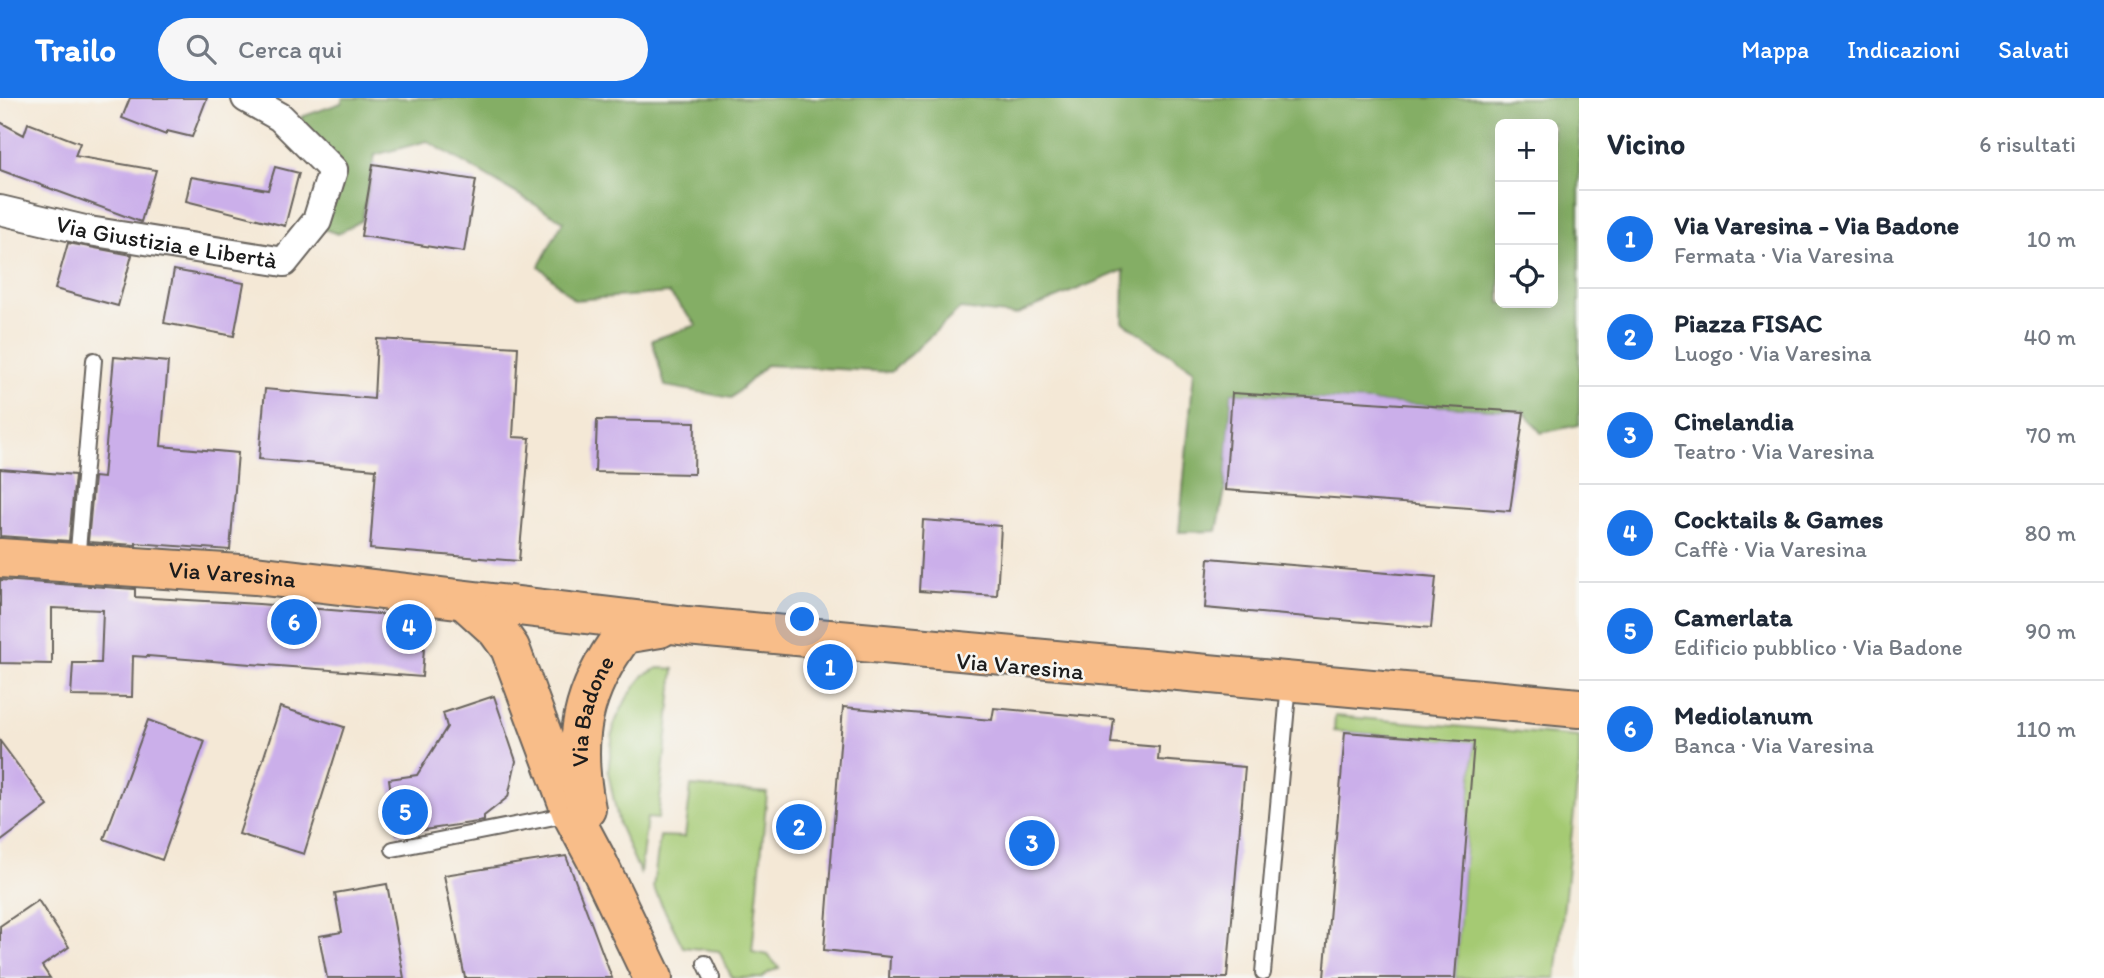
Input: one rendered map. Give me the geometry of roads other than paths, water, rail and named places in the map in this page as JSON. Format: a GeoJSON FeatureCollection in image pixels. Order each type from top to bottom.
{"type":"FeatureCollection","features":[{"type":"Feature","properties":{"kind":"main road","name":"Via Varesina"},"geometry":{"type":"LineString","coordinates":[[0,558],[255,575],[687,626],[1288,686],[1579,708]]}},
{"type":"Feature","properties":{"kind":"main road","name":"Via Badone"},"geometry":{"type":"LineString","coordinates":[[465,601],[497,630],[510,648],[572,814],[653,978]]}},
{"type":"Feature","properties":{"kind":"main road","name":"Via Badone"},"geometry":{"type":"LineString","coordinates":[[596,859],[584,802],[579,759],[580,725],[591,689],[615,634],[687,626]]}},
{"type":"Feature","properties":{"kind":"street","name":"Via Giustizia e Libertà"},"geometry":{"type":"LineString","coordinates":[[0,210],[89,231],[284,262],[317,221],[333,170],[280,117],[246,98]]}},
{"type":"Feature","properties":{"kind":"lane"},"geometry":{"type":"LineString","coordinates":[[77,563],[94,360]]}},
{"type":"Feature","properties":{"kind":"lane","name":"Via Varesina"},"geometry":{"type":"LineString","coordinates":[[465,601],[515,620]]}},
{"type":"Feature","properties":{"kind":"lane","name":"Via Varesina"},"geometry":{"type":"LineString","coordinates":[[615,634],[731,639],[1288,686],[1579,717]]}},
{"type":"Feature","properties":{"kind":"lane"},"geometry":{"type":"LineString","coordinates":[[1263,973],[1288,686]]}},
{"type":"Feature","properties":{"kind":"lane"},"geometry":{"type":"LineString","coordinates":[[393,849],[572,814]]}},
{"type":"Feature","properties":{"kind":"lane"},"geometry":{"type":"LineString","coordinates":[[705,964],[712,978]]}},
{"type":"Feature","properties":{"kind":"place","name":"Mediolanum"},"geometry":{"type":"Point","coordinates":[294,622]}},
{"type":"Feature","properties":{"kind":"place","name":"Cocktails & Games"},"geometry":{"type":"Point","coordinates":[409,627]}},
{"type":"Feature","properties":{"kind":"place","name":"Via Varesina - Via Badone"},"geometry":{"type":"Point","coordinates":[830,667]}},
{"type":"Feature","properties":{"kind":"place","name":"Camerlata"},"geometry":{"type":"Point","coordinates":[405,812]}},
{"type":"Feature","properties":{"kind":"place","name":"Piazza FISAC"},"geometry":{"type":"Point","coordinates":[799,827]}},
{"type":"Feature","properties":{"kind":"place","name":"Cinelandia"},"geometry":{"type":"Point","coordinates":[1032,843]}}]}
